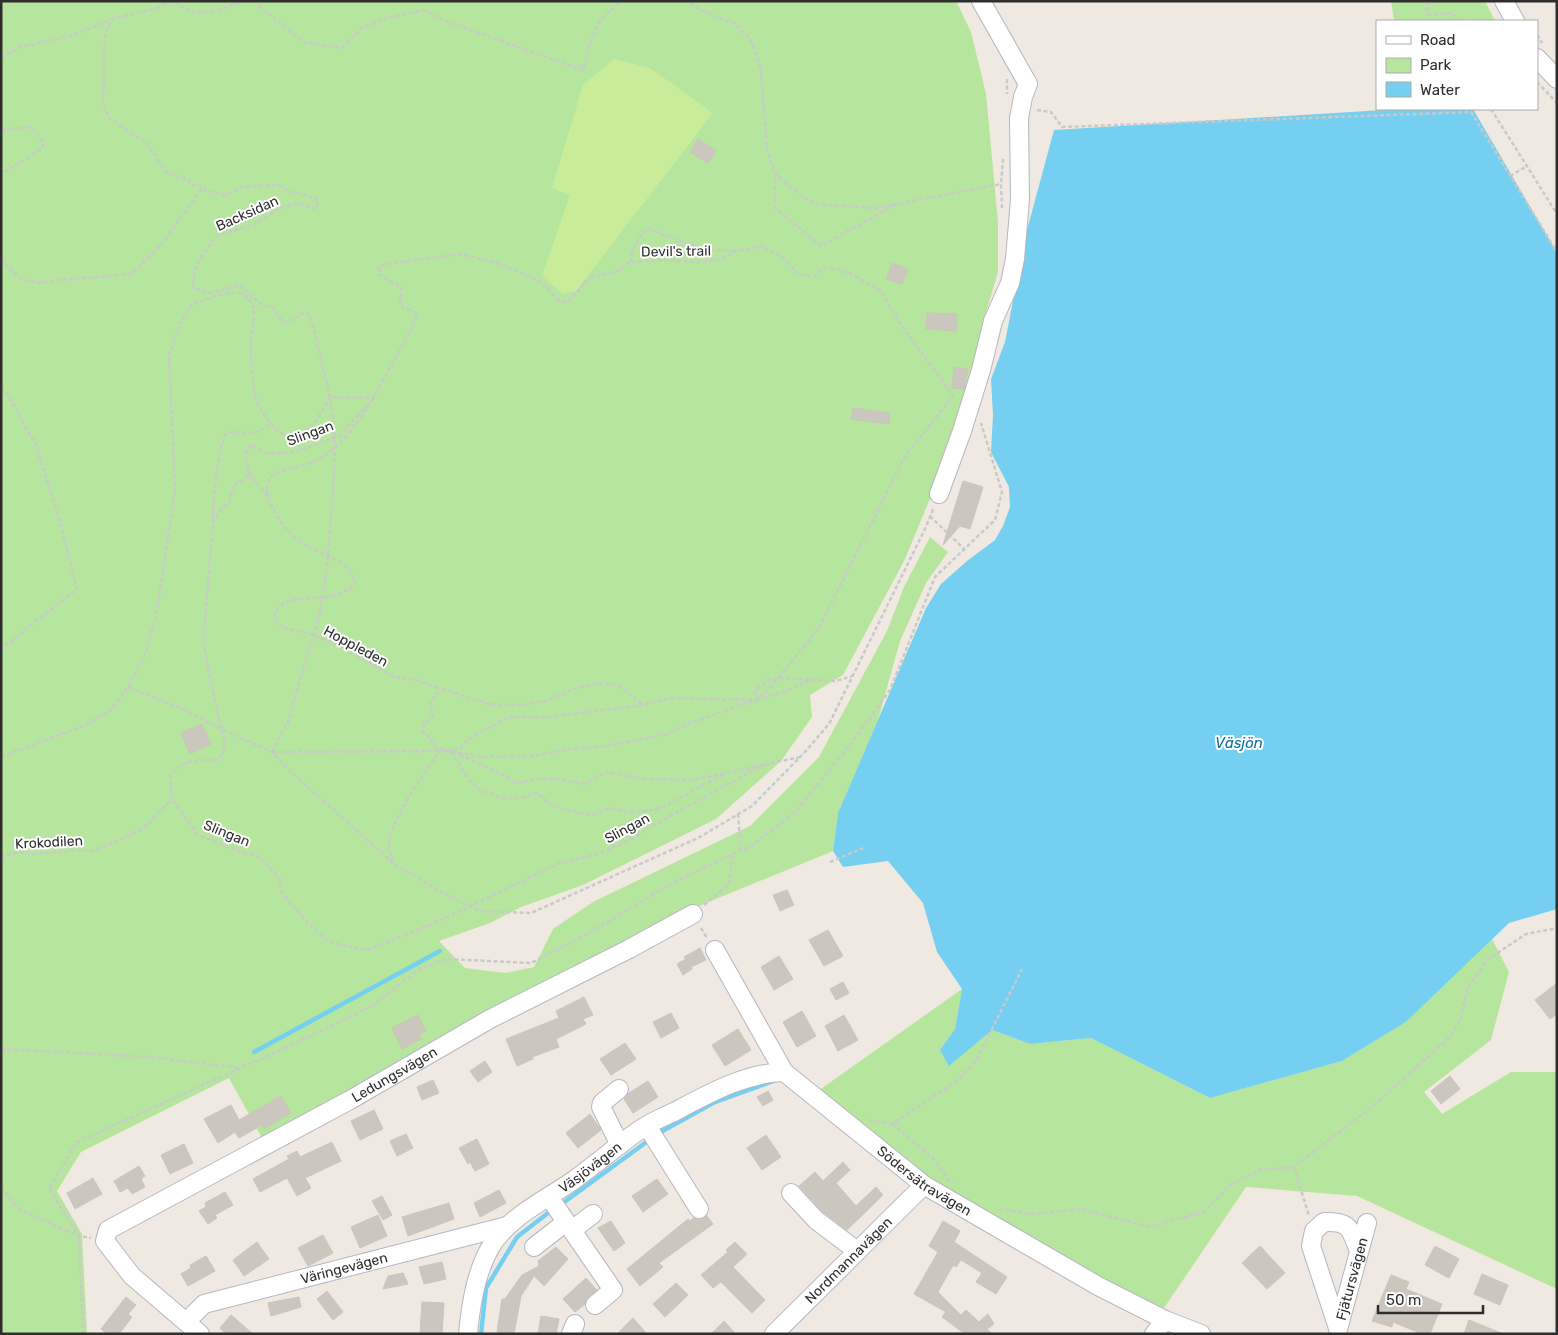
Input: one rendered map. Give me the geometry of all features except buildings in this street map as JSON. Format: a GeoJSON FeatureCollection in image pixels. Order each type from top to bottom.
{"type":"FeatureCollection","features":[{"type":"Feature","properties":{"kind":"street"},"geometry":{"type":"LineString","coordinates":[[939,494],[962,431],[981,370],[993,321],[1010,282],[1014,267],[1020,199],[1019,126],[1023,97],[1028,84],[981,1]]}},
{"type":"Feature","properties":{"kind":"street"},"geometry":{"type":"LineString","coordinates":[[1504,1],[1514,20]]}},
{"type":"Feature","properties":{"kind":"street"},"geometry":{"type":"LineString","coordinates":[[1538,59],[1557,79]]}},
{"type":"Feature","properties":{"kind":"street","name":"Ledungsvägen"},"geometry":{"type":"LineString","coordinates":[[106,1241],[108,1230],[350,1100],[490,1019],[629,949],[693,914]]}},
{"type":"Feature","properties":{"kind":"street","name":"Södersätravägen"},"geometry":{"type":"LineString","coordinates":[[715,950],[784,1072],[924,1185],[1098,1286],[1165,1320],[1201,1334]]}},
{"type":"Feature","properties":{"kind":"street","name":"Väsjövägen"},"geometry":{"type":"LineString","coordinates":[[468,1334],[471,1302],[483,1262],[493,1243],[508,1226],[647,1126],[704,1096],[751,1077],[768,1072],[784,1072]]}},
{"type":"Feature","properties":{"kind":"street"},"geometry":{"type":"LineString","coordinates":[[619,1089],[602,1103],[601,1107],[620,1145]]}},
{"type":"Feature","properties":{"kind":"street"},"geometry":{"type":"LineString","coordinates":[[647,1126],[699,1210]]}},
{"type":"Feature","properties":{"kind":"street","name":"Nordmannavägen"},"geometry":{"type":"LineString","coordinates":[[774,1334],[924,1185]]}},
{"type":"Feature","properties":{"kind":"street"},"geometry":{"type":"LineString","coordinates":[[791,1193],[816,1220],[857,1251]]}},
{"type":"Feature","properties":{"kind":"street"},"geometry":{"type":"LineString","coordinates":[[550,1197],[613,1290],[595,1305]]}},
{"type":"Feature","properties":{"kind":"street"},"geometry":{"type":"LineString","coordinates":[[534,1247],[593,1214]]}},
{"type":"Feature","properties":{"kind":"street"},"geometry":{"type":"LineString","coordinates":[[1338,1331],[1312,1246],[1314,1231],[1324,1222],[1339,1221],[1350,1229],[1360,1252]]}},
{"type":"Feature","properties":{"kind":"street","name":"Fjätursvägen"},"geometry":{"type":"LineString","coordinates":[[1338,1331],[1367,1223]]}},
{"type":"Feature","properties":{"kind":"street","name":"Väringevägen"},"geometry":{"type":"LineString","coordinates":[[186,1322],[204,1304],[508,1226]]}},
{"type":"Feature","properties":{"kind":"street"},"geometry":{"type":"LineString","coordinates":[[106,1241],[132,1276],[200,1334]]}},
{"type":"Feature","properties":{"kind":"street"},"geometry":{"type":"LineString","coordinates":[[1154,1334],[1165,1320]]}},
{"type":"Feature","properties":{"kind":"path"},"geometry":{"type":"LineString","coordinates":[[1,58],[20,47],[71,36],[113,19],[173,1],[182,8],[204,14],[242,1]]}},
{"type":"Feature","properties":{"kind":"path"},"geometry":{"type":"LineString","coordinates":[[253,1],[303,42],[342,48],[363,28],[387,18],[425,10],[442,20],[583,70],[590,43],[600,20],[621,1]]}},
{"type":"Feature","properties":{"kind":"path"},"geometry":{"type":"LineString","coordinates":[[684,1],[714,16],[735,23],[751,40],[761,69],[766,150],[775,173],[775,208],[821,246],[899,203]]}},
{"type":"Feature","properties":{"kind":"path"},"geometry":{"type":"LineString","coordinates":[[1427,1],[1428,15],[1451,13],[1461,20]]}},
{"type":"Feature","properties":{"kind":"path","name":"Backsidan"},"geometry":{"type":"LineString","coordinates":[[113,19],[106,33],[103,104],[110,119],[147,143],[167,173],[187,179],[192,185],[200,186],[202,189],[226,195],[243,187],[279,185],[288,192],[311,195],[318,201],[316,209],[299,204],[280,208],[255,224],[217,236],[200,258],[195,269],[193,288],[211,293],[239,285],[261,304],[274,309],[282,322],[285,323],[304,313],[308,313],[314,329],[330,397]]}},
{"type":"Feature","properties":{"kind":"path"},"geometry":{"type":"LineString","coordinates":[[1538,83],[1557,103]]}},
{"type":"Feature","properties":{"kind":"path"},"geometry":{"type":"LineString","coordinates":[[1023,97],[1033,110],[1051,112],[1062,127],[1471,110],[1557,252]]}},
{"type":"Feature","properties":{"kind":"path"},"geometry":{"type":"LineString","coordinates":[[1492,110],[1557,214]]}},
{"type":"Feature","properties":{"kind":"path"},"geometry":{"type":"LineString","coordinates":[[1,130],[31,127],[44,142],[42,149],[1,174]]}},
{"type":"Feature","properties":{"kind":"path"},"geometry":{"type":"LineString","coordinates":[[1510,176],[1527,166]]}},
{"type":"Feature","properties":{"kind":"path"},"geometry":{"type":"LineString","coordinates":[[775,173],[799,194],[815,204],[876,208],[1001,184]]}},
{"type":"Feature","properties":{"kind":"path"},"geometry":{"type":"LineString","coordinates":[[1,258],[13,272],[24,280],[40,283],[132,274],[159,247],[202,189]]}},
{"type":"Feature","properties":{"kind":"path"},"geometry":{"type":"LineString","coordinates":[[630,262],[634,247],[643,232],[649,229],[701,249],[737,251]]}},
{"type":"Feature","properties":{"kind":"path","name":"Devil's trail"},"geometry":{"type":"LineString","coordinates":[[373,398],[411,330],[417,314],[400,304],[402,288],[378,274],[379,267],[384,264],[461,254],[491,261],[532,277],[560,301],[568,302],[589,278],[618,271],[630,262],[719,260],[737,251],[763,246],[784,259],[795,271],[803,275],[814,277],[824,268],[836,269],[851,274],[881,291],[899,322],[953,396],[904,458],[820,628],[778,678]]}},
{"type":"Feature","properties":{"kind":"path"},"geometry":{"type":"LineString","coordinates":[[1,757],[84,725],[111,710],[128,687],[144,657],[156,618],[175,490],[169,354],[181,321],[192,305],[215,296],[238,292],[250,299],[254,309],[251,340],[255,396],[270,424],[279,433],[292,436],[305,431],[317,421],[330,397]]}},
{"type":"Feature","properties":{"kind":"path"},"geometry":{"type":"LineString","coordinates":[[1,388],[7,393],[36,445],[61,525],[76,589],[1,649]]}},
{"type":"Feature","properties":{"kind":"path"},"geometry":{"type":"LineString","coordinates":[[330,397],[373,398]]}},
{"type":"Feature","properties":{"kind":"path"},"geometry":{"type":"LineString","coordinates":[[272,752],[289,720],[318,623],[328,556],[335,448],[330,397]]}},
{"type":"Feature","properties":{"kind":"path"},"geometry":{"type":"LineString","coordinates":[[268,497],[268,485],[272,475],[308,463],[324,456],[335,448],[373,398]]}},
{"type":"Feature","properties":{"kind":"path","name":"Slingan"},"geometry":{"type":"LineString","coordinates":[[249,473],[245,453],[250,445],[268,454],[296,452],[341,435],[373,398]]}},
{"type":"Feature","properties":{"kind":"path"},"geometry":{"type":"LineString","coordinates":[[83,1334],[79,1236],[49,1189],[77,1142],[283,1049],[372,1006],[419,969],[447,959],[531,963],[582,937],[676,882],[751,846],[796,811],[851,744],[890,690],[935,577],[995,520],[1002,492],[982,430],[981,421]]}},
{"type":"Feature","properties":{"kind":"path"},"geometry":{"type":"LineString","coordinates":[[172,799],[170,775],[177,767],[188,761],[219,760],[225,751],[226,742],[221,729],[203,643],[213,522],[213,500],[222,447],[226,433],[249,434],[259,432],[270,424]]}},
{"type":"Feature","properties":{"kind":"path"},"geometry":{"type":"LineString","coordinates":[[213,522],[220,511],[229,503],[233,486],[238,482],[244,481],[249,473]]}},
{"type":"Feature","properties":{"kind":"path","name":"Hoppleden"},"geometry":{"type":"LineString","coordinates":[[249,473],[268,497],[279,520],[288,531],[301,542],[344,564],[354,576],[355,584],[345,593],[322,598],[291,600],[278,608],[275,615],[276,622],[285,628],[314,635],[344,648],[394,677],[417,680],[488,704],[524,705],[549,700],[573,689],[598,683],[618,685],[643,705]]}},
{"type":"Feature","properties":{"kind":"path"},"geometry":{"type":"LineString","coordinates":[[128,687],[185,710],[272,752],[289,770],[393,863],[469,906],[479,911],[531,913],[698,838],[752,806],[801,756],[828,724],[939,494]]}},
{"type":"Feature","properties":{"kind":"path"},"geometry":{"type":"LineString","coordinates":[[930,516],[964,549]]}},
{"type":"Feature","properties":{"kind":"path"},"geometry":{"type":"LineString","coordinates":[[756,700],[755,691],[767,680],[778,678],[836,681],[852,676]]}},
{"type":"Feature","properties":{"kind":"path"},"geometry":{"type":"LineString","coordinates":[[436,687],[438,693],[430,704],[433,716],[424,724],[422,732],[429,737],[436,748],[447,752],[460,748],[469,739],[509,717],[548,717],[643,705],[672,698],[756,700],[778,678]]}},
{"type":"Feature","properties":{"kind":"path"},"geometry":{"type":"LineString","coordinates":[[272,752],[452,752],[484,757],[533,756],[569,749],[607,746],[667,734],[685,725],[789,690],[812,680]]}},
{"type":"Feature","properties":{"kind":"path"},"geometry":{"type":"LineString","coordinates":[[393,863],[388,846],[393,829],[415,785],[440,752]]}},
{"type":"Feature","properties":{"kind":"path"},"geometry":{"type":"LineString","coordinates":[[452,752],[468,778],[480,791],[503,798],[516,799],[537,793],[553,806],[591,816],[611,808],[628,813],[653,810],[729,772]]}},
{"type":"Feature","properties":{"kind":"path"},"geometry":{"type":"LineString","coordinates":[[456,753],[504,775],[516,784],[535,779],[558,779],[585,784],[606,772],[644,779],[692,780],[801,756]]}},
{"type":"Feature","properties":{"kind":"path","name":"Slingan"},"geometry":{"type":"LineString","coordinates":[[172,799],[198,836],[260,857],[280,880],[281,892],[309,924],[328,942],[367,950],[430,924],[560,863],[598,854],[632,839],[765,764]]}},
{"type":"Feature","properties":{"kind":"path","name":"Krokodilen"},"geometry":{"type":"LineString","coordinates":[[1,858],[19,852],[32,854],[94,850],[126,837],[146,826],[172,799]]}},
{"type":"Feature","properties":{"kind":"path"},"geometry":{"type":"LineString","coordinates":[[738,814],[740,852]]}},
{"type":"Feature","properties":{"kind":"path"},"geometry":{"type":"LineString","coordinates":[[830,862],[863,848]]}},
{"type":"Feature","properties":{"kind":"path"},"geometry":{"type":"LineString","coordinates":[[715,950],[693,914],[730,884],[733,856]]}},
{"type":"Feature","properties":{"kind":"path"},"geometry":{"type":"LineString","coordinates":[[991,1208],[1032,1214],[1081,1210],[1150,1226],[1204,1212],[1231,1184],[1260,1170],[1294,1167],[1372,1106],[1450,1038],[1460,1020],[1468,987],[1486,960],[1526,934],[1557,928]]}},
{"type":"Feature","properties":{"kind":"path"},"geometry":{"type":"LineString","coordinates":[[892,1124],[956,1082],[976,1061],[1022,970]]}},
{"type":"Feature","properties":{"kind":"path"},"geometry":{"type":"LineString","coordinates":[[1,1049],[151,1057],[240,1068]]}},
{"type":"Feature","properties":{"kind":"path"},"geometry":{"type":"LineString","coordinates":[[846,1122],[870,1120],[892,1124],[934,1159],[949,1180],[956,1184]]}},
{"type":"Feature","properties":{"kind":"path"},"geometry":{"type":"LineString","coordinates":[[1294,1167],[1314,1231]]}},
{"type":"Feature","properties":{"kind":"path"},"geometry":{"type":"LineString","coordinates":[[1,1188],[19,1209],[79,1236],[106,1241]]}},
{"type":"Feature","properties":{"kind":"green space"},"geometry":{"type":"Polygon","coordinates":[[[1,1],[956,1],[971,32],[986,94],[998,222],[998,272],[986,312],[972,377],[951,448],[905,559],[843,675],[810,695],[812,717],[781,761],[716,819],[583,885],[521,907],[490,923],[439,941],[465,968],[505,973],[534,967],[553,929],[593,902],[750,826],[819,757],[887,631],[904,587],[930,537],[948,552],[926,583],[900,641],[878,720],[838,813],[833,851],[660,922],[262,1138],[229,1078],[81,1152],[57,1191],[82,1234],[87,1334],[1,1334],[1,1]]]}},
{"type":"Feature","properties":{"kind":"green space"},"geometry":{"type":"Polygon","coordinates":[[[1391,1],[1485,1],[1494,20],[1394,20],[1391,1]]]}},
{"type":"Feature","properties":{"kind":"green space"},"geometry":{"type":"Polygon","coordinates":[[[614,59],[650,68],[713,113],[576,291],[563,294],[542,276],[570,195],[552,188],[583,85],[614,59]]]}},
{"type":"Feature","properties":{"kind":"green space"},"geometry":{"type":"Polygon","coordinates":[[[1492,939],[1509,972],[1491,1040],[1424,1092],[1442,1114],[1511,1072],[1557,1072],[1557,1289],[1357,1196],[1246,1187],[1164,1308],[1038,1246],[930,1178],[818,1091],[962,989],[955,1029],[940,1050],[992,1030],[1030,1044],[1091,1038],[1210,1098],[1342,1061],[1406,1022],[1492,939]]]}},
{"type":"Feature","properties":{"kind":"water","name":"Väsjön"},"geometry":{"type":"Polygon","coordinates":[[[1384,110],[1474,110],[1557,253],[1557,909],[1509,923],[1406,1022],[1342,1061],[1210,1098],[1091,1038],[1030,1044],[992,1030],[949,1066],[940,1050],[955,1029],[962,989],[937,952],[923,903],[888,861],[843,867],[833,851],[838,813],[926,608],[941,584],[995,540],[1010,507],[1009,487],[991,452],[993,415],[991,379],[1005,342],[1027,230],[1054,130],[1384,110]]]}},
{"type":"Feature","properties":{"kind":"waterway"},"geometry":{"type":"LineString","coordinates":[[254,1052],[440,951]]}},
{"type":"Feature","properties":{"kind":"waterway"},"geometry":{"type":"LineString","coordinates":[[659,1133],[713,1103],[776,1080]]}},
{"type":"Feature","properties":{"kind":"waterway"},"geometry":{"type":"LineString","coordinates":[[563,1203],[645,1143]]}},
{"type":"Feature","properties":{"kind":"waterway"},"geometry":{"type":"LineString","coordinates":[[481,1334],[486,1288],[517,1237],[548,1213]]}}]}
